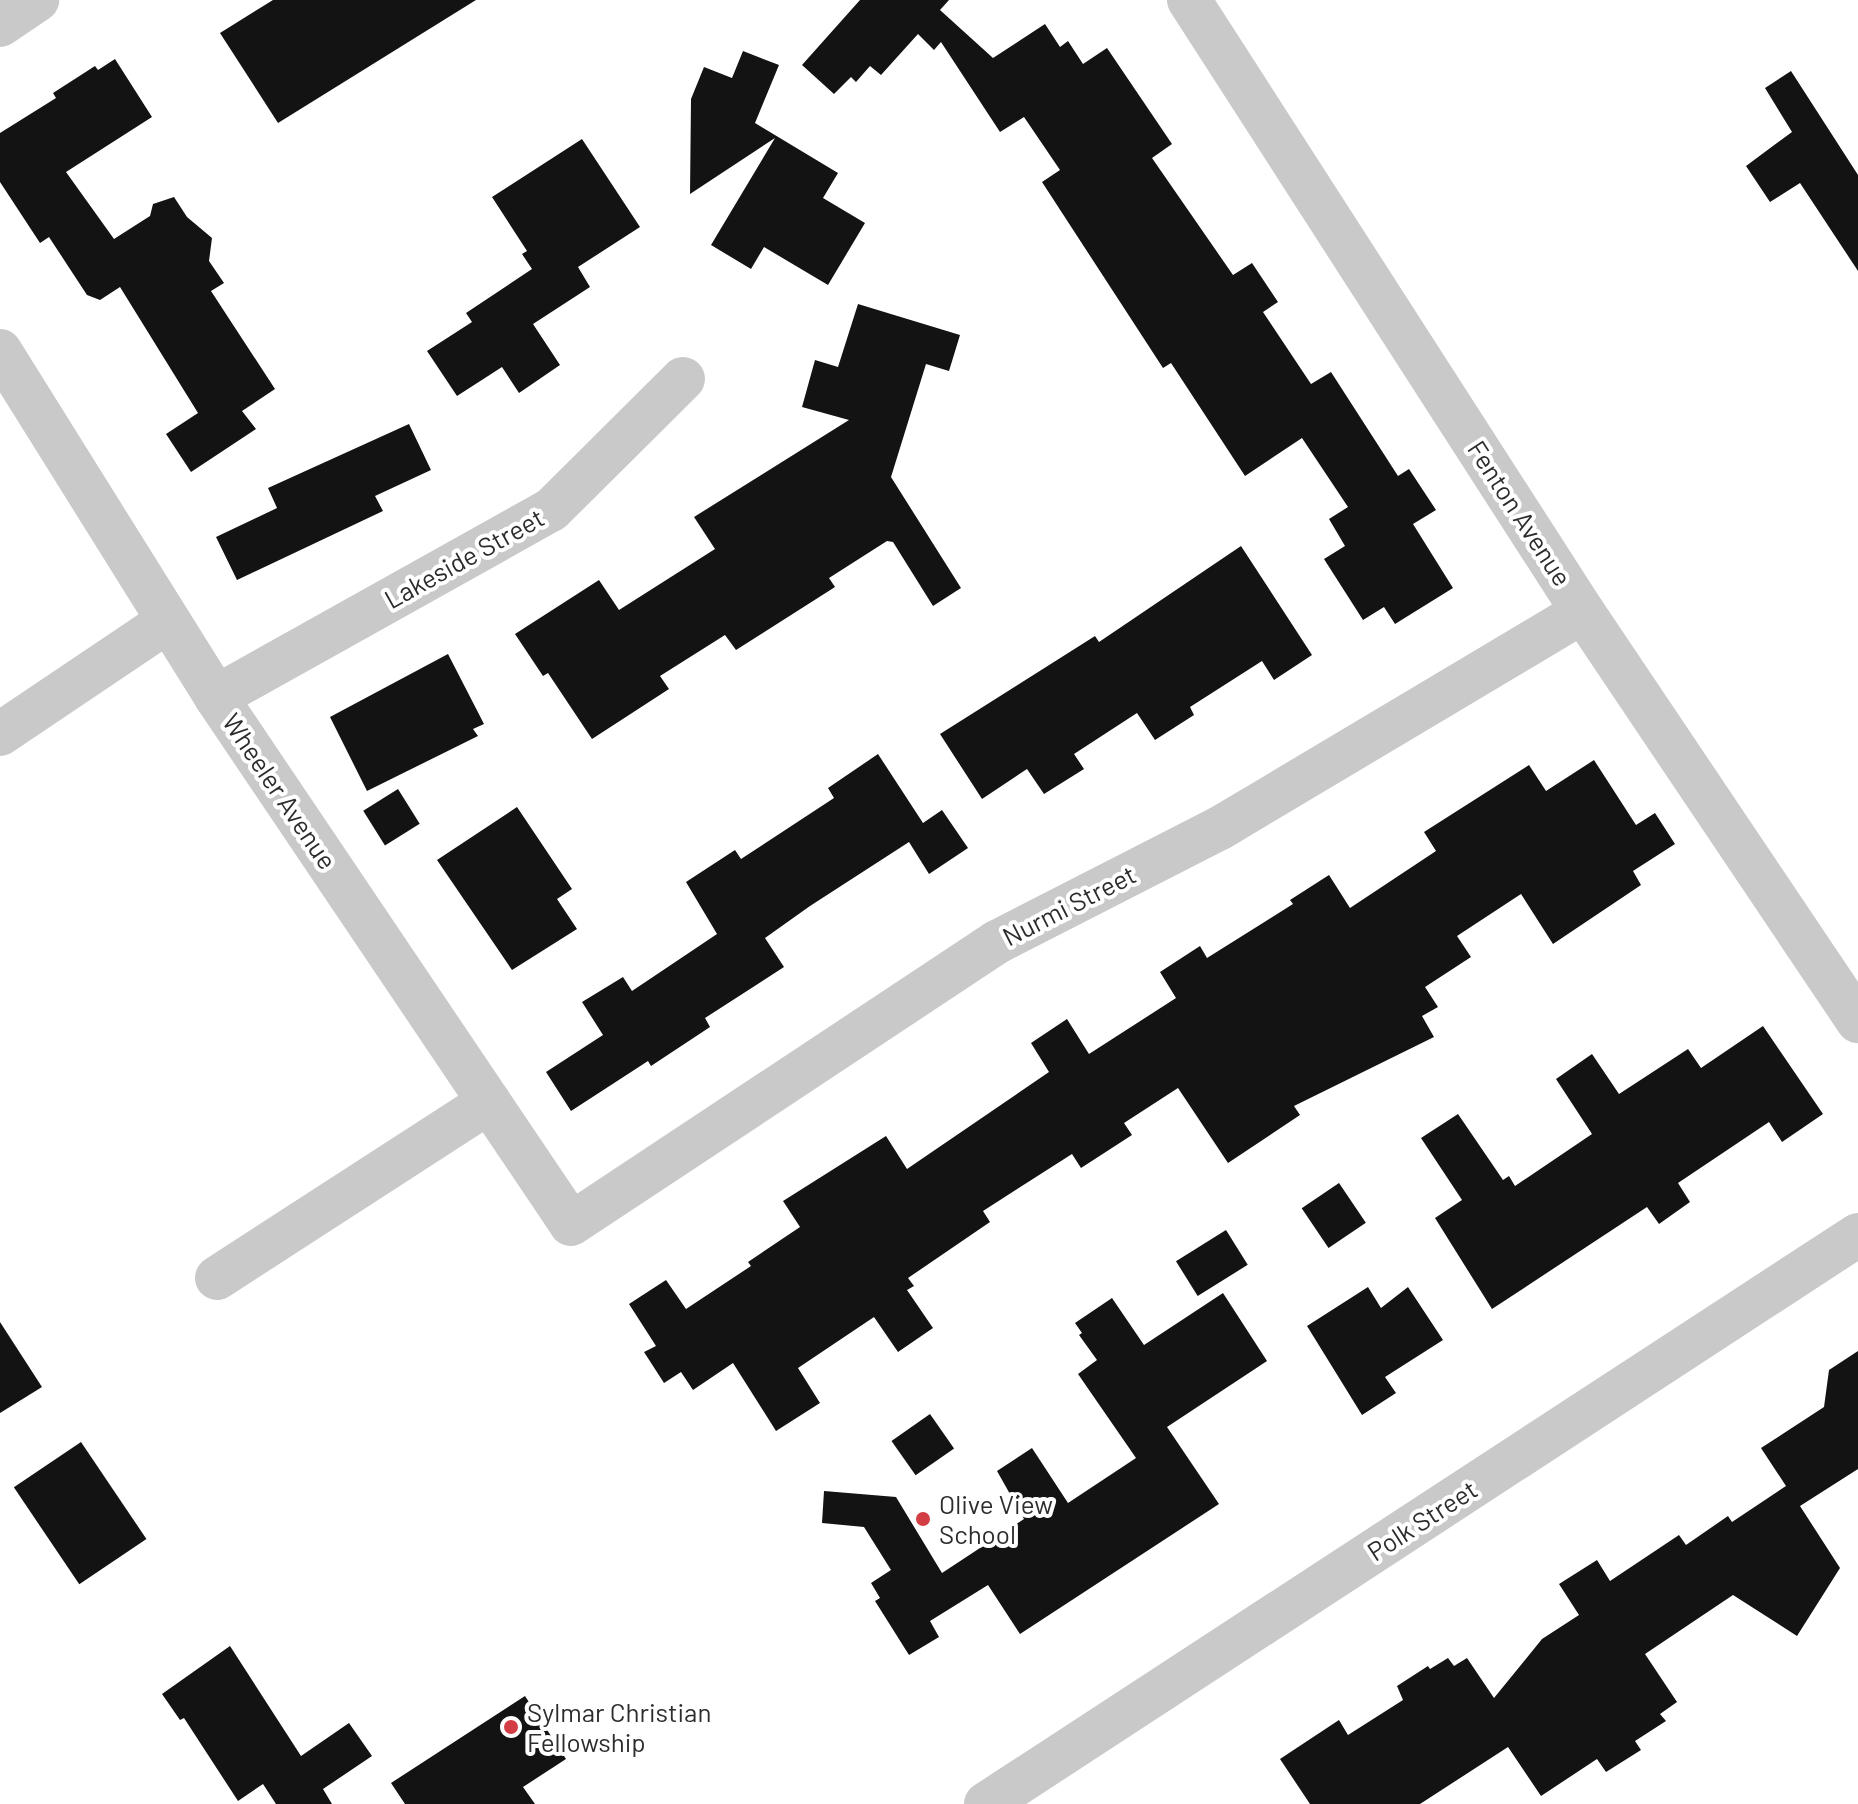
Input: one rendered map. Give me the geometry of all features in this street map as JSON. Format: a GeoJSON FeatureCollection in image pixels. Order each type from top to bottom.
{"type":"FeatureCollection","features":[{"type":"Feature","properties":{"kind":"street"},"geometry":{"type":"LineString","coordinates":[[0,25],[37,0]]}},
{"type":"Feature","properties":{"kind":"street","name":"Fenton Avenue"},"geometry":{"type":"LineString","coordinates":[[1189,0],[1583,612],[1858,1021]]}},
{"type":"Feature","properties":{"kind":"street","name":"Wheeler Avenue"},"geometry":{"type":"LineString","coordinates":[[0,351],[216,697],[571,1224]]}},
{"type":"Feature","properties":{"kind":"street","name":"Lakeside Street"},"geometry":{"type":"LineString","coordinates":[[216,697],[551,510],[683,379]]}},
{"type":"Feature","properties":{"kind":"street","name":"Nurmi Street"},"geometry":{"type":"LineString","coordinates":[[571,1224],[997,942],[1220,828],[1583,612]]}},
{"type":"Feature","properties":{"kind":"street"},"geometry":{"type":"LineString","coordinates":[[0,734],[168,621]]}},
{"type":"Feature","properties":{"kind":"street"},"geometry":{"type":"LineString","coordinates":[[217,1278],[489,1102]]}},
{"type":"Feature","properties":{"kind":"street","name":"Polk Street"},"geometry":{"type":"LineString","coordinates":[[986,1804],[1858,1235]]}},
{"type":"Feature","properties":{"kind":"building"},"geometry":{"type":"Polygon","coordinates":[[[273,0],[476,0],[278,123],[220,33],[273,0]]]}},
{"type":"Feature","properties":{"kind":"building"},"geometry":{"type":"Polygon","coordinates":[[[860,0],[949,0],[940,10],[993,58],[1045,24],[1060,47],[1068,41],[1083,64],[1107,48],[1172,144],[1152,158],[1233,275],[1252,263],[1278,302],[1263,312],[1311,384],[1331,372],[1398,476],[1409,469],[1436,510],[1413,524],[1453,588],[1395,624],[1384,607],[1363,620],[1324,559],[1345,546],[1329,519],[1348,507],[1302,438],[1245,476],[1171,363],[1163,368],[1042,182],[1060,170],[1024,117],[1000,132],[941,42],[934,50],[918,34],[881,75],[870,66],[856,82],[851,77],[834,94],[802,65],[860,0]]]}},
{"type":"Feature","properties":{"kind":"building"},"geometry":{"type":"Polygon","coordinates":[[[743,51],[779,65],[755,123],[838,173],[823,198],[865,223],[828,285],[764,247],[751,269],[711,245],[775,138],[690,194],[691,99],[704,67],[732,78],[743,51]]]}},
{"type":"Feature","properties":{"kind":"building"},"geometry":{"type":"Polygon","coordinates":[[[115,59],[152,117],[66,172],[114,239],[150,216],[153,204],[174,197],[187,217],[212,238],[209,261],[224,283],[211,291],[275,389],[242,411],[256,429],[191,472],[166,434],[198,413],[120,287],[100,300],[87,295],[49,237],[40,243],[0,182],[0,133],[56,98],[53,93],[95,66],[98,70],[115,59]]]}},
{"type":"Feature","properties":{"kind":"building"},"geometry":{"type":"Polygon","coordinates":[[[1791,71],[1858,175],[1858,271],[1800,183],[1770,202],[1746,166],[1792,132],[1765,88],[1791,71]]]}},
{"type":"Feature","properties":{"kind":"building"},"geometry":{"type":"Polygon","coordinates":[[[582,139],[640,227],[578,267],[590,287],[533,324],[560,365],[519,393],[502,367],[457,396],[427,351],[472,322],[466,313],[532,269],[522,254],[527,251],[492,197],[582,139]]]}},
{"type":"Feature","properties":{"kind":"building"},"geometry":{"type":"Polygon","coordinates":[[[858,304],[960,335],[949,371],[926,364],[891,477],[961,588],[933,606],[893,542],[887,541],[829,578],[835,587],[736,650],[725,635],[660,676],[669,689],[592,739],[548,673],[543,676],[515,634],[599,580],[619,610],[715,549],[694,517],[849,420],[802,407],[815,360],[838,367],[858,304]]]}},
{"type":"Feature","properties":{"kind":"building"},"geometry":{"type":"Polygon","coordinates":[[[409,424],[431,470],[375,496],[383,511],[237,580],[216,537],[277,508],[268,488],[409,424]]]}},
{"type":"Feature","properties":{"kind":"building"},"geometry":{"type":"Polygon","coordinates":[[[1241,546],[1312,655],[1274,680],[1262,661],[1190,707],[1194,715],[1155,740],[1137,713],[1074,754],[1084,769],[1044,794],[1027,769],[982,799],[940,734],[1095,636],[1099,642],[1241,546]]]}},
{"type":"Feature","properties":{"kind":"building"},"geometry":{"type":"Polygon","coordinates":[[[448,654],[484,724],[473,729],[478,736],[367,791],[330,717],[448,654]]]}},
{"type":"Feature","properties":{"kind":"building"},"geometry":{"type":"Polygon","coordinates":[[[878,754],[923,823],[942,810],[968,848],[929,874],[909,842],[810,906],[765,938],[784,967],[705,1018],[710,1027],[651,1066],[648,1061],[571,1111],[546,1072],[603,1035],[582,1002],[623,977],[632,991],[717,934],[686,882],[735,850],[741,859],[834,798],[828,788],[878,754]]]}},
{"type":"Feature","properties":{"kind":"building"},"geometry":{"type":"Polygon","coordinates":[[[1594,760],[1636,825],[1655,813],[1675,844],[1633,871],[1641,885],[1553,944],[1521,894],[1457,936],[1471,957],[1425,987],[1438,1007],[1422,1016],[1434,1037],[1294,1106],[1300,1115],[1228,1163],[1178,1088],[1124,1123],[1132,1135],[1081,1168],[1072,1154],[983,1211],[990,1222],[908,1278],[914,1286],[907,1290],[933,1328],[898,1352],[874,1317],[798,1368],[820,1403],[776,1431],[733,1363],[693,1390],[681,1372],[664,1383],[644,1352],[656,1346],[629,1304],[666,1280],[686,1309],[751,1266],[748,1262],[800,1227],[783,1201],[886,1136],[907,1169],[1049,1072],[1031,1043],[1067,1019],[1089,1054],[1176,998],[1160,972],[1200,946],[1207,958],[1293,904],[1290,900],[1329,875],[1350,908],[1436,851],[1424,832],[1529,765],[1546,791],[1594,760]]]}},
{"type":"Feature","properties":{"kind":"building"},"geometry":{"type":"Polygon","coordinates":[[[398,789],[420,824],[385,845],[363,811],[398,789]]]}},
{"type":"Feature","properties":{"kind":"building"},"geometry":{"type":"Polygon","coordinates":[[[517,807],[572,889],[557,899],[577,929],[512,970],[437,860],[517,807]]]}},
{"type":"Feature","properties":{"kind":"building"},"geometry":{"type":"Polygon","coordinates":[[[1763,1026],[1823,1114],[1782,1142],[1769,1122],[1678,1183],[1690,1202],[1659,1224],[1647,1207],[1492,1309],[1435,1218],[1462,1200],[1421,1138],[1458,1114],[1503,1180],[1509,1176],[1515,1186],[1592,1134],[1556,1079],[1592,1054],[1619,1094],[1688,1049],[1701,1068],[1763,1026]]]}},
{"type":"Feature","properties":{"kind":"building"},"geometry":{"type":"Polygon","coordinates":[[[1339,1183],[1366,1223],[1329,1248],[1302,1208],[1339,1183]]]}},
{"type":"Feature","properties":{"kind":"building"},"geometry":{"type":"Polygon","coordinates":[[[1226,1230],[1248,1265],[1198,1296],[1176,1261],[1226,1230]]]}},
{"type":"Feature","properties":{"kind":"building"},"geometry":{"type":"Polygon","coordinates":[[[1368,1287],[1381,1308],[1408,1287],[1443,1340],[1385,1377],[1396,1393],[1362,1415],[1307,1326],[1368,1287]]]}},
{"type":"Feature","properties":{"kind":"building"},"geometry":{"type":"Polygon","coordinates":[[[1223,1293],[1267,1361],[1167,1427],[1219,1504],[1020,1634],[988,1585],[930,1621],[939,1637],[909,1655],[875,1601],[880,1598],[871,1583],[891,1570],[864,1527],[822,1523],[824,1491],[896,1497],[942,1573],[1024,1519],[997,1471],[1032,1448],[1068,1503],[1136,1458],[1078,1374],[1097,1360],[1079,1335],[1082,1333],[1075,1323],[1112,1298],[1144,1345],[1223,1293]]]}},
{"type":"Feature","properties":{"kind":"building"},"geometry":{"type":"Polygon","coordinates":[[[0,1322],[42,1387],[0,1413],[0,1322]]]}},
{"type":"Feature","properties":{"kind":"building"},"geometry":{"type":"Polygon","coordinates":[[[1858,1351],[1858,1469],[1800,1506],[1840,1568],[1797,1636],[1733,1595],[1645,1654],[1677,1702],[1660,1714],[1666,1721],[1635,1741],[1641,1750],[1606,1772],[1597,1759],[1541,1796],[1508,1747],[1420,1804],[1310,1804],[1280,1759],[1339,1720],[1348,1735],[1403,1700],[1397,1686],[1428,1666],[1430,1669],[1448,1658],[1454,1666],[1467,1658],[1494,1698],[1542,1639],[1579,1615],[1559,1584],[1597,1560],[1610,1581],[1679,1535],[1686,1545],[1728,1516],[1732,1522],[1786,1486],[1761,1448],[1824,1407],[1829,1370],[1858,1351]]]}},
{"type":"Feature","properties":{"kind":"building"},"geometry":{"type":"Polygon","coordinates":[[[930,1414],[954,1448],[916,1475],[891,1441],[930,1414]]]}},
{"type":"Feature","properties":{"kind":"building"},"geometry":{"type":"Polygon","coordinates":[[[81,1442],[146,1539],[79,1584],[14,1487],[81,1442]]]}},
{"type":"Feature","properties":{"kind":"building"},"geometry":{"type":"Polygon","coordinates":[[[230,1646],[301,1756],[349,1723],[372,1756],[323,1789],[332,1804],[276,1804],[263,1784],[238,1801],[184,1718],[180,1720],[162,1694],[230,1646]]]}},
{"type":"Feature","properties":{"kind":"building","name":"Sylmar Christian Fellowship"},"geometry":{"type":"Polygon","coordinates":[[[525,1696],[566,1759],[523,1787],[535,1804],[405,1804],[391,1783],[525,1696]]]}},
{"type":"Feature","properties":{"kind":"place","name":"Olive View School"},"geometry":{"type":"Point","coordinates":[923,1519]}},
{"type":"Feature","properties":{"kind":"place","name":"Sylmar Christian Fellowship"},"geometry":{"type":"Point","coordinates":[511,1727]}}]}
